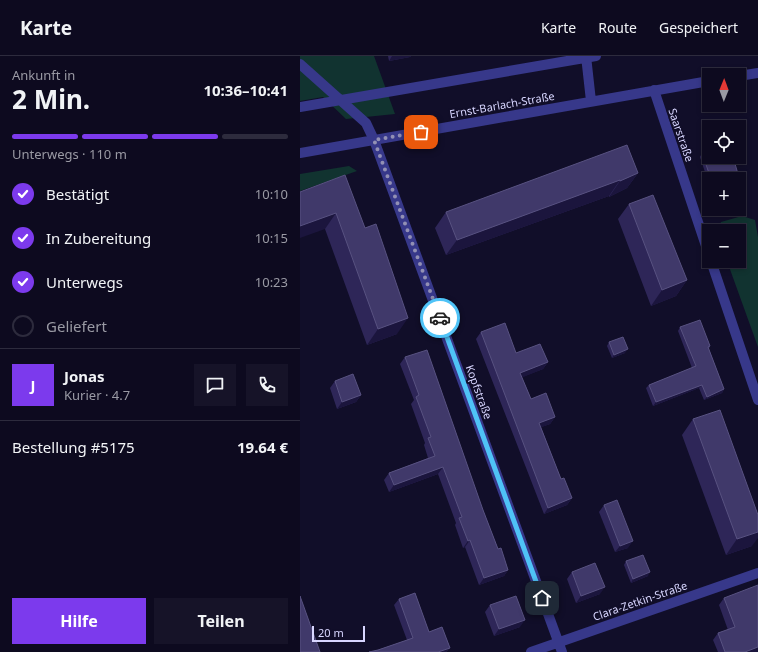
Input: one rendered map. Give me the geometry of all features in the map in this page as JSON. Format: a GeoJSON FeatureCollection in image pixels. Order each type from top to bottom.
{"type":"FeatureCollection","features":[{"type":"Feature","properties":{"kind":"street"},"geometry":{"type":"LineString","coordinates":[[300,107],[589,57],[591,101]]}},
{"type":"Feature","properties":{"kind":"street","name":"Kopfstraße"},"geometry":{"type":"LineString","coordinates":[[300,64],[366,123],[374,140],[560,647]]}},
{"type":"Feature","properties":{"kind":"street"},"geometry":{"type":"LineString","coordinates":[[746,75],[758,73]]}},
{"type":"Feature","properties":{"kind":"street","name":"Ernst-Barlach-Straße"},"geometry":{"type":"LineString","coordinates":[[300,153],[702,82]]}},
{"type":"Feature","properties":{"kind":"street","name":"Saarstraße"},"geometry":{"type":"LineString","coordinates":[[654,90],[702,234]]}},
{"type":"Feature","properties":{"kind":"street"},"geometry":{"type":"LineString","coordinates":[[713,268],[758,400]]}},
{"type":"Feature","properties":{"kind":"street","name":"Clara-Zetkin-Straße"},"geometry":{"type":"LineString","coordinates":[[531,652],[560,647],[758,573]]}},
{"type":"Feature","properties":{"kind":"green space"},"geometry":{"type":"Polygon","coordinates":[[[300,56],[374,56],[395,114],[346,119],[323,97],[300,101],[300,56]]]}},
{"type":"Feature","properties":{"kind":"green space"},"geometry":{"type":"Polygon","coordinates":[[[349,166],[357,171],[300,191],[300,174],[349,166]]]}},
{"type":"Feature","properties":{"kind":"green space"},"geometry":{"type":"Polygon","coordinates":[[[742,216],[755,220],[758,237],[758,347],[730,268],[746,268],[746,224],[720,224],[721,222],[742,216]]]}},
{"type":"Feature","properties":{"kind":"building"},"geometry":{"type":"Polygon","coordinates":[[[627,145],[638,173],[620,181],[457,240],[446,212],[627,145]]]}},
{"type":"Feature","properties":{"kind":"building"},"geometry":{"type":"Polygon","coordinates":[[[706,164],[735,164],[737,172],[709,172],[706,164]]]}},
{"type":"Feature","properties":{"kind":"building"},"geometry":{"type":"Polygon","coordinates":[[[345,175],[365,228],[376,224],[408,318],[378,329],[336,213],[300,226],[300,192],[345,175]]]}},
{"type":"Feature","properties":{"kind":"building"},"geometry":{"type":"Polygon","coordinates":[[[653,195],[687,280],[662,290],[629,204],[653,195]]]}},
{"type":"Feature","properties":{"kind":"building"},"geometry":{"type":"Polygon","coordinates":[[[700,320],[710,346],[708,347],[724,389],[707,397],[702,385],[656,402],[649,385],[696,366],[680,327],[700,320]]]}},
{"type":"Feature","properties":{"kind":"building"},"geometry":{"type":"Polygon","coordinates":[[[505,323],[516,353],[540,344],[548,362],[520,373],[531,399],[546,393],[555,417],[539,423],[561,479],[564,478],[572,498],[548,508],[481,332],[505,323]]]}},
{"type":"Feature","properties":{"kind":"building"},"geometry":{"type":"Polygon","coordinates":[[[623,337],[628,349],[614,355],[609,342],[623,337]]]}},
{"type":"Feature","properties":{"kind":"building"},"geometry":{"type":"Polygon","coordinates":[[[427,350],[483,510],[498,549],[501,548],[508,570],[484,578],[470,540],[468,541],[459,518],[462,517],[443,467],[394,485],[389,473],[435,456],[428,438],[431,437],[416,397],[419,395],[405,357],[427,350]]]}},
{"type":"Feature","properties":{"kind":"building"},"geometry":{"type":"Polygon","coordinates":[[[353,374],[361,395],[342,402],[335,381],[353,374]]]}},
{"type":"Feature","properties":{"kind":"building"},"geometry":{"type":"Polygon","coordinates":[[[720,410],[758,515],[758,532],[737,539],[693,419],[720,410]]]}},
{"type":"Feature","properties":{"kind":"building"},"geometry":{"type":"Polygon","coordinates":[[[617,500],[633,541],[620,546],[604,505],[617,500]]]}},
{"type":"Feature","properties":{"kind":"building"},"geometry":{"type":"Polygon","coordinates":[[[643,555],[650,572],[633,579],[626,561],[643,555]]]}},
{"type":"Feature","properties":{"kind":"building"},"geometry":{"type":"Polygon","coordinates":[[[595,563],[605,587],[581,596],[572,572],[595,563]]]}},
{"type":"Feature","properties":{"kind":"building"},"geometry":{"type":"Polygon","coordinates":[[[758,585],[758,647],[745,652],[725,652],[718,633],[735,627],[724,598],[758,585]]]}},
{"type":"Feature","properties":{"kind":"building"},"geometry":{"type":"Polygon","coordinates":[[[415,593],[429,632],[442,627],[450,648],[438,652],[369,652],[413,638],[399,599],[415,593]]]}},
{"type":"Feature","properties":{"kind":"building"},"geometry":{"type":"Polygon","coordinates":[[[300,596],[320,652],[300,652],[300,596]]]}},
{"type":"Feature","properties":{"kind":"building"},"geometry":{"type":"Polygon","coordinates":[[[516,596],[525,620],[499,629],[490,605],[516,596]]]}},
{"type":"Feature","properties":{"kind":"way so far"},"geometry":{"type":"LineString","coordinates":[[421,132],[374,140],[440,318]]}},
{"type":"Feature","properties":{"kind":"route"},"geometry":{"type":"LineString","coordinates":[[440,318],[542,598]]}}]}
